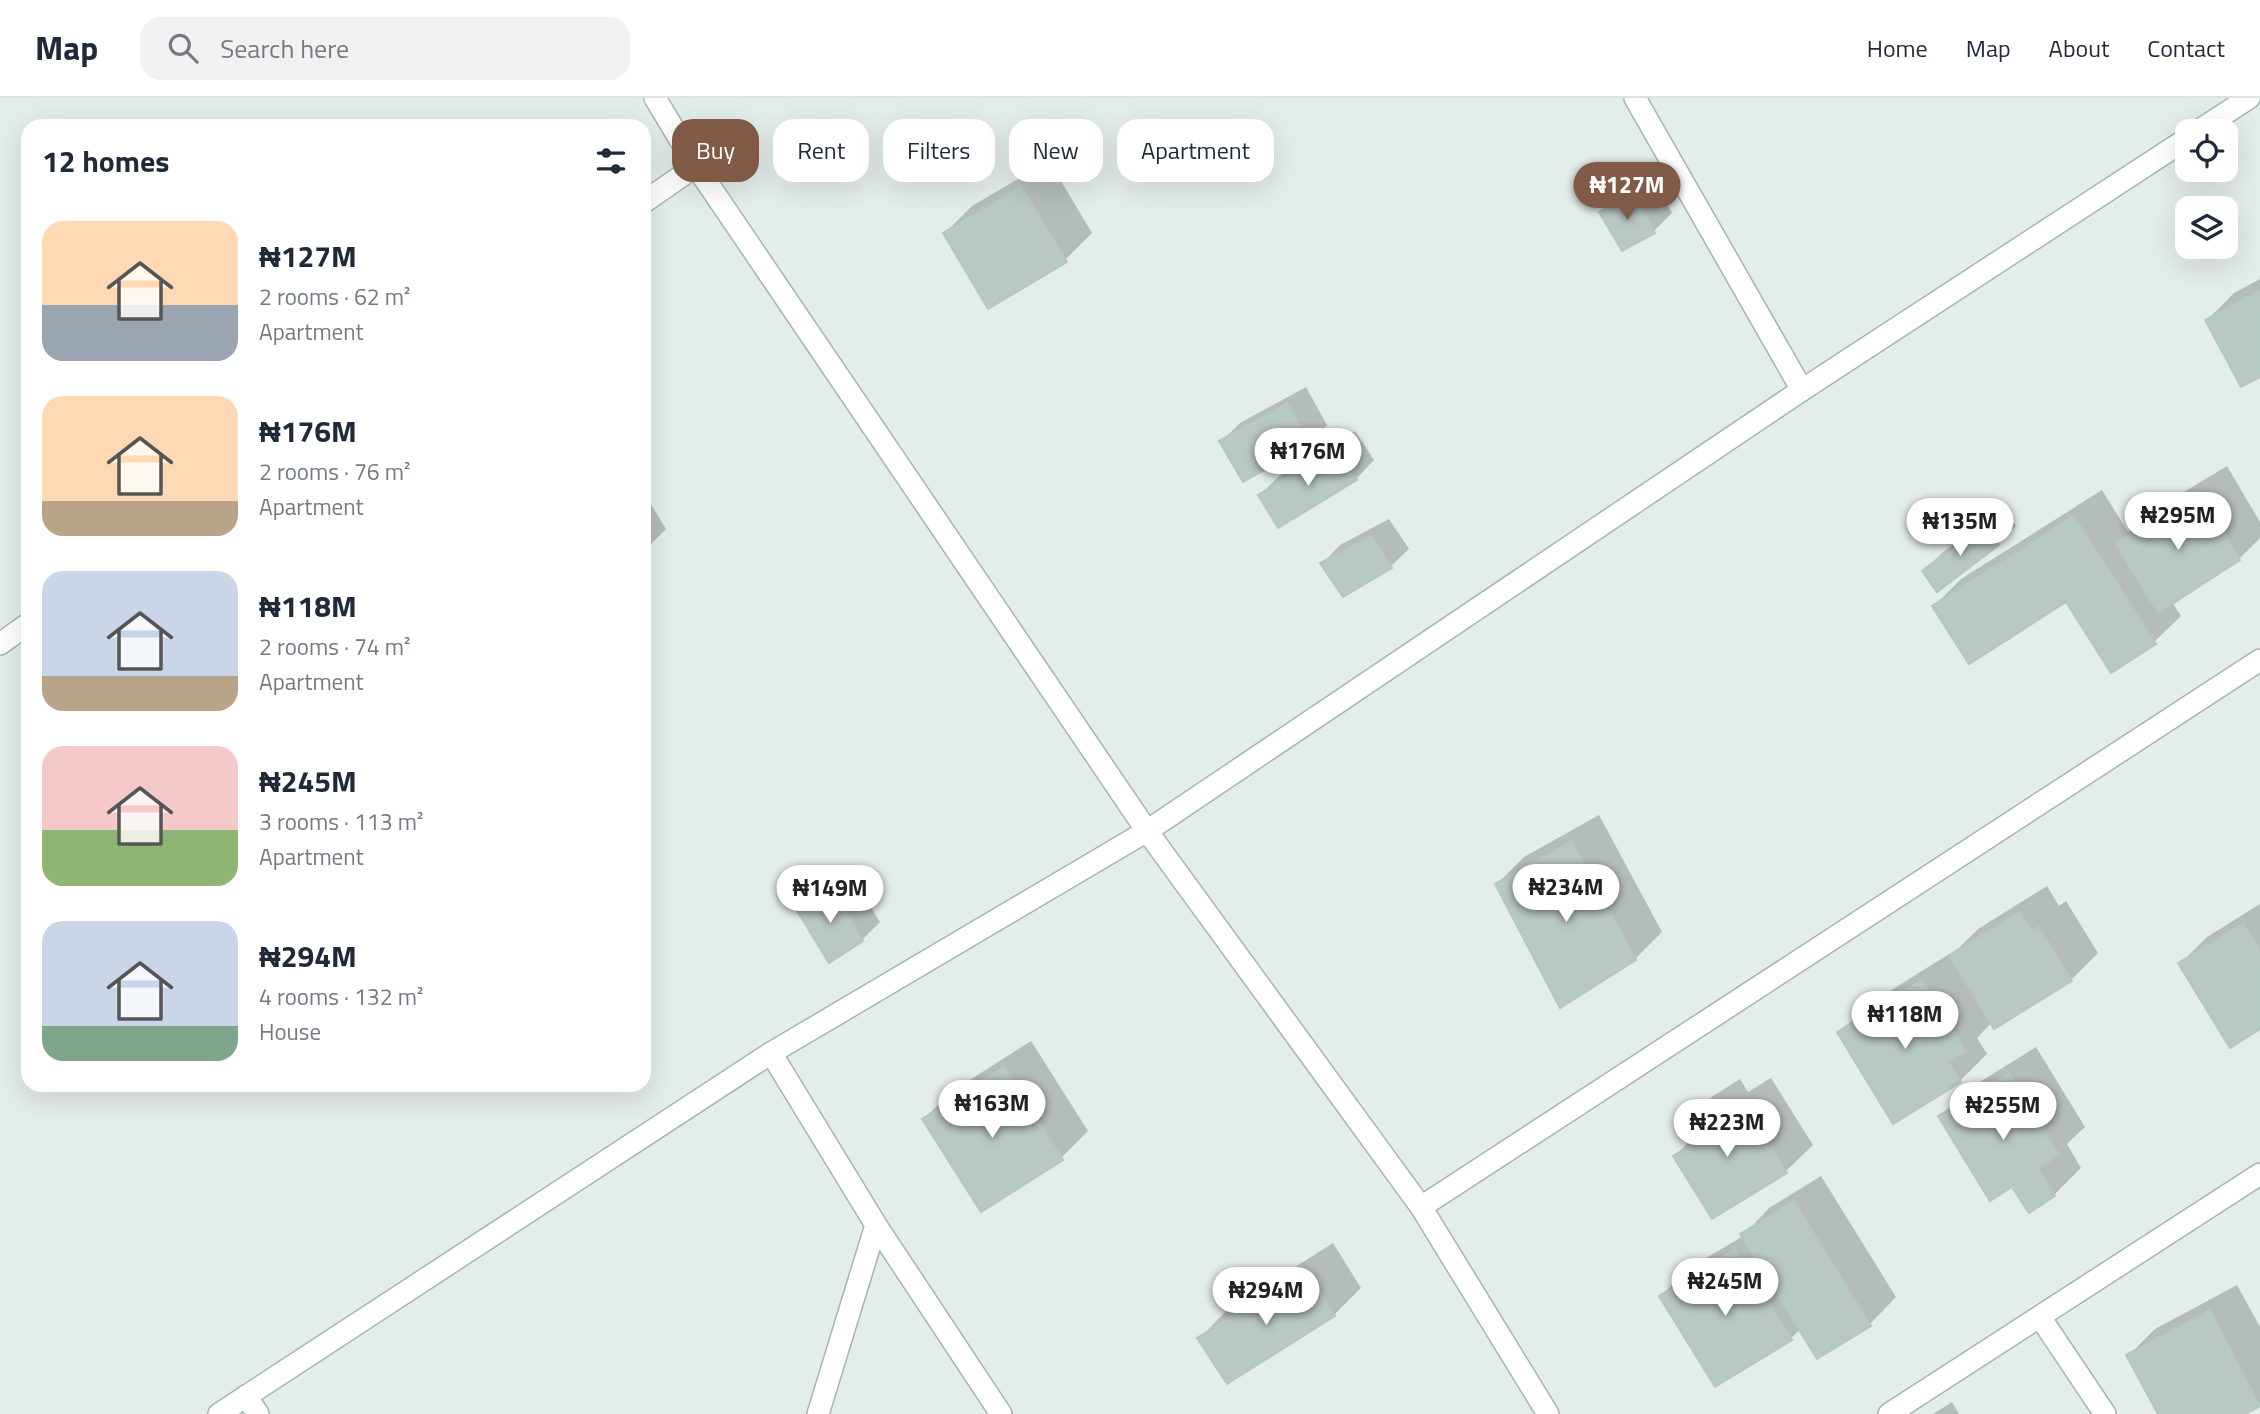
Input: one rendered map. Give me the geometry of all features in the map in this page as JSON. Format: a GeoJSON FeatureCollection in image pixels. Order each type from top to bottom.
{"type":"FeatureCollection","features":[{"type":"Feature","properties":{"kind":"street"},"geometry":{"type":"LineString","coordinates":[[656,98],[672,125]]}},
{"type":"Feature","properties":{"kind":"street"},"geometry":{"type":"LineString","coordinates":[[1635,98],[1802,390]]}},
{"type":"Feature","properties":{"kind":"street"},"geometry":{"type":"LineString","coordinates":[[2217,119],[2249,98]]}},
{"type":"Feature","properties":{"kind":"street"},"geometry":{"type":"LineString","coordinates":[[219,1414],[771,1053],[1147,831],[1802,390],[2175,146]]}},
{"type":"Feature","properties":{"kind":"street"},"geometry":{"type":"LineString","coordinates":[[651,197],[673,182]]}},
{"type":"Feature","properties":{"kind":"street"},"geometry":{"type":"LineString","coordinates":[[707,182],[1147,831],[1421,1207],[1548,1414]]}},
{"type":"Feature","properties":{"kind":"street"},"geometry":{"type":"LineString","coordinates":[[0,643],[21,629]]}},
{"type":"Feature","properties":{"kind":"street"},"geometry":{"type":"LineString","coordinates":[[1421,1207],[2260,660]]}},
{"type":"Feature","properties":{"kind":"street"},"geometry":{"type":"LineString","coordinates":[[771,1053],[876,1225],[1001,1414]]}},
{"type":"Feature","properties":{"kind":"street"},"geometry":{"type":"LineString","coordinates":[[1889,1414],[2260,1174]]}},
{"type":"Feature","properties":{"kind":"street"},"geometry":{"type":"LineString","coordinates":[[818,1414],[876,1225]]}},
{"type":"Feature","properties":{"kind":"street"},"geometry":{"type":"LineString","coordinates":[[2040,1317],[2105,1414]]}},
{"type":"Feature","properties":{"kind":"street"},"geometry":{"type":"LineString","coordinates":[[246,1396],[258,1414]]}},
{"type":"Feature","properties":{"kind":"building"},"geometry":{"type":"Polygon","coordinates":[[[1021,186],[1067,262],[988,309],[943,233],[1021,186]]]}},
{"type":"Feature","properties":{"kind":"building"},"geometry":{"type":"Polygon","coordinates":[[[1633,193],[1655,233],[1622,251],[1599,212],[1633,193]]]}},
{"type":"Feature","properties":{"kind":"building"},"geometry":{"type":"Polygon","coordinates":[[[2260,290],[2260,377],[2241,387],[2205,320],[2260,290]]]}},
{"type":"Feature","properties":{"kind":"building"},"geometry":{"type":"Polygon","coordinates":[[[1287,403],[1310,444],[1243,482],[1219,441],[1287,403]]]}},
{"type":"Feature","properties":{"kind":"building"},"geometry":{"type":"Polygon","coordinates":[[[1337,447],[1357,480],[1278,528],[1258,495],[1337,447]]]}},
{"type":"Feature","properties":{"kind":"building"},"geometry":{"type":"Polygon","coordinates":[[[2199,491],[2240,560],[2158,613],[2115,543],[2199,491]]]}},
{"type":"Feature","properties":{"kind":"building"},"geometry":{"type":"Polygon","coordinates":[[[2074,516],[2156,644],[2111,673],[2066,602],[1969,664],[1932,606],[2074,516]]]}},
{"type":"Feature","properties":{"kind":"building"},"geometry":{"type":"Polygon","coordinates":[[[1983,525],[1999,545],[1937,592],[1922,571],[1983,525]]]}},
{"type":"Feature","properties":{"kind":"building"},"geometry":{"type":"Polygon","coordinates":[[[1371,536],[1392,568],[1343,597],[1320,563],[1371,536]]]}},
{"type":"Feature","properties":{"kind":"building"},"geometry":{"type":"Polygon","coordinates":[[[1572,841],[1636,960],[1560,1008],[1495,884],[1572,841]]]}},
{"type":"Feature","properties":{"kind":"building"},"geometry":{"type":"Polygon","coordinates":[[[831,888],[863,941],[829,963],[796,909],[831,888]]]}},
{"type":"Feature","properties":{"kind":"building"},"geometry":{"type":"Polygon","coordinates":[[[2020,912],[2032,931],[2039,927],[2072,981],[1994,1029],[1949,955],[2020,912]]]}},
{"type":"Feature","properties":{"kind":"building"},"geometry":{"type":"Polygon","coordinates":[[[2243,923],[2260,950],[2260,1029],[2230,1048],[2178,963],[2243,923]]]}},
{"type":"Feature","properties":{"kind":"building"},"geometry":{"type":"Polygon","coordinates":[[[1922,980],[1966,1051],[1948,1062],[1961,1082],[1893,1124],[1837,1032],[1922,980]]]}},
{"type":"Feature","properties":{"kind":"building"},"geometry":{"type":"Polygon","coordinates":[[[1004,1067],[1063,1160],[981,1212],[922,1119],[1004,1067]]]}},
{"type":"Feature","properties":{"kind":"building"},"geometry":{"type":"Polygon","coordinates":[[[2009,1073],[2059,1155],[2038,1168],[2055,1196],[2029,1213],[2012,1187],[1990,1201],[1938,1116],[2009,1073]]]}},
{"type":"Feature","properties":{"kind":"building"},"geometry":{"type":"Polygon","coordinates":[[[1744,1103],[1787,1173],[1712,1219],[1673,1156],[1696,1141],[1684,1122],[1712,1105],[1721,1118],[1744,1103]]]}},
{"type":"Feature","properties":{"kind":"building"},"geometry":{"type":"Polygon","coordinates":[[[1794,1201],[1871,1326],[1817,1359],[1740,1234],[1794,1201]]]}},
{"type":"Feature","properties":{"kind":"building"},"geometry":{"type":"Polygon","coordinates":[[[1735,1249],[1792,1340],[1715,1387],[1659,1296],[1735,1249]]]}},
{"type":"Feature","properties":{"kind":"building"},"geometry":{"type":"Polygon","coordinates":[[[1306,1269],[1335,1316],[1227,1384],[1197,1338],[1306,1269]]]}},
{"type":"Feature","properties":{"kind":"building"},"geometry":{"type":"Polygon","coordinates":[[[2210,1310],[2260,1406],[2245,1414],[2158,1414],[2126,1355],[2210,1310]]]}}]}
